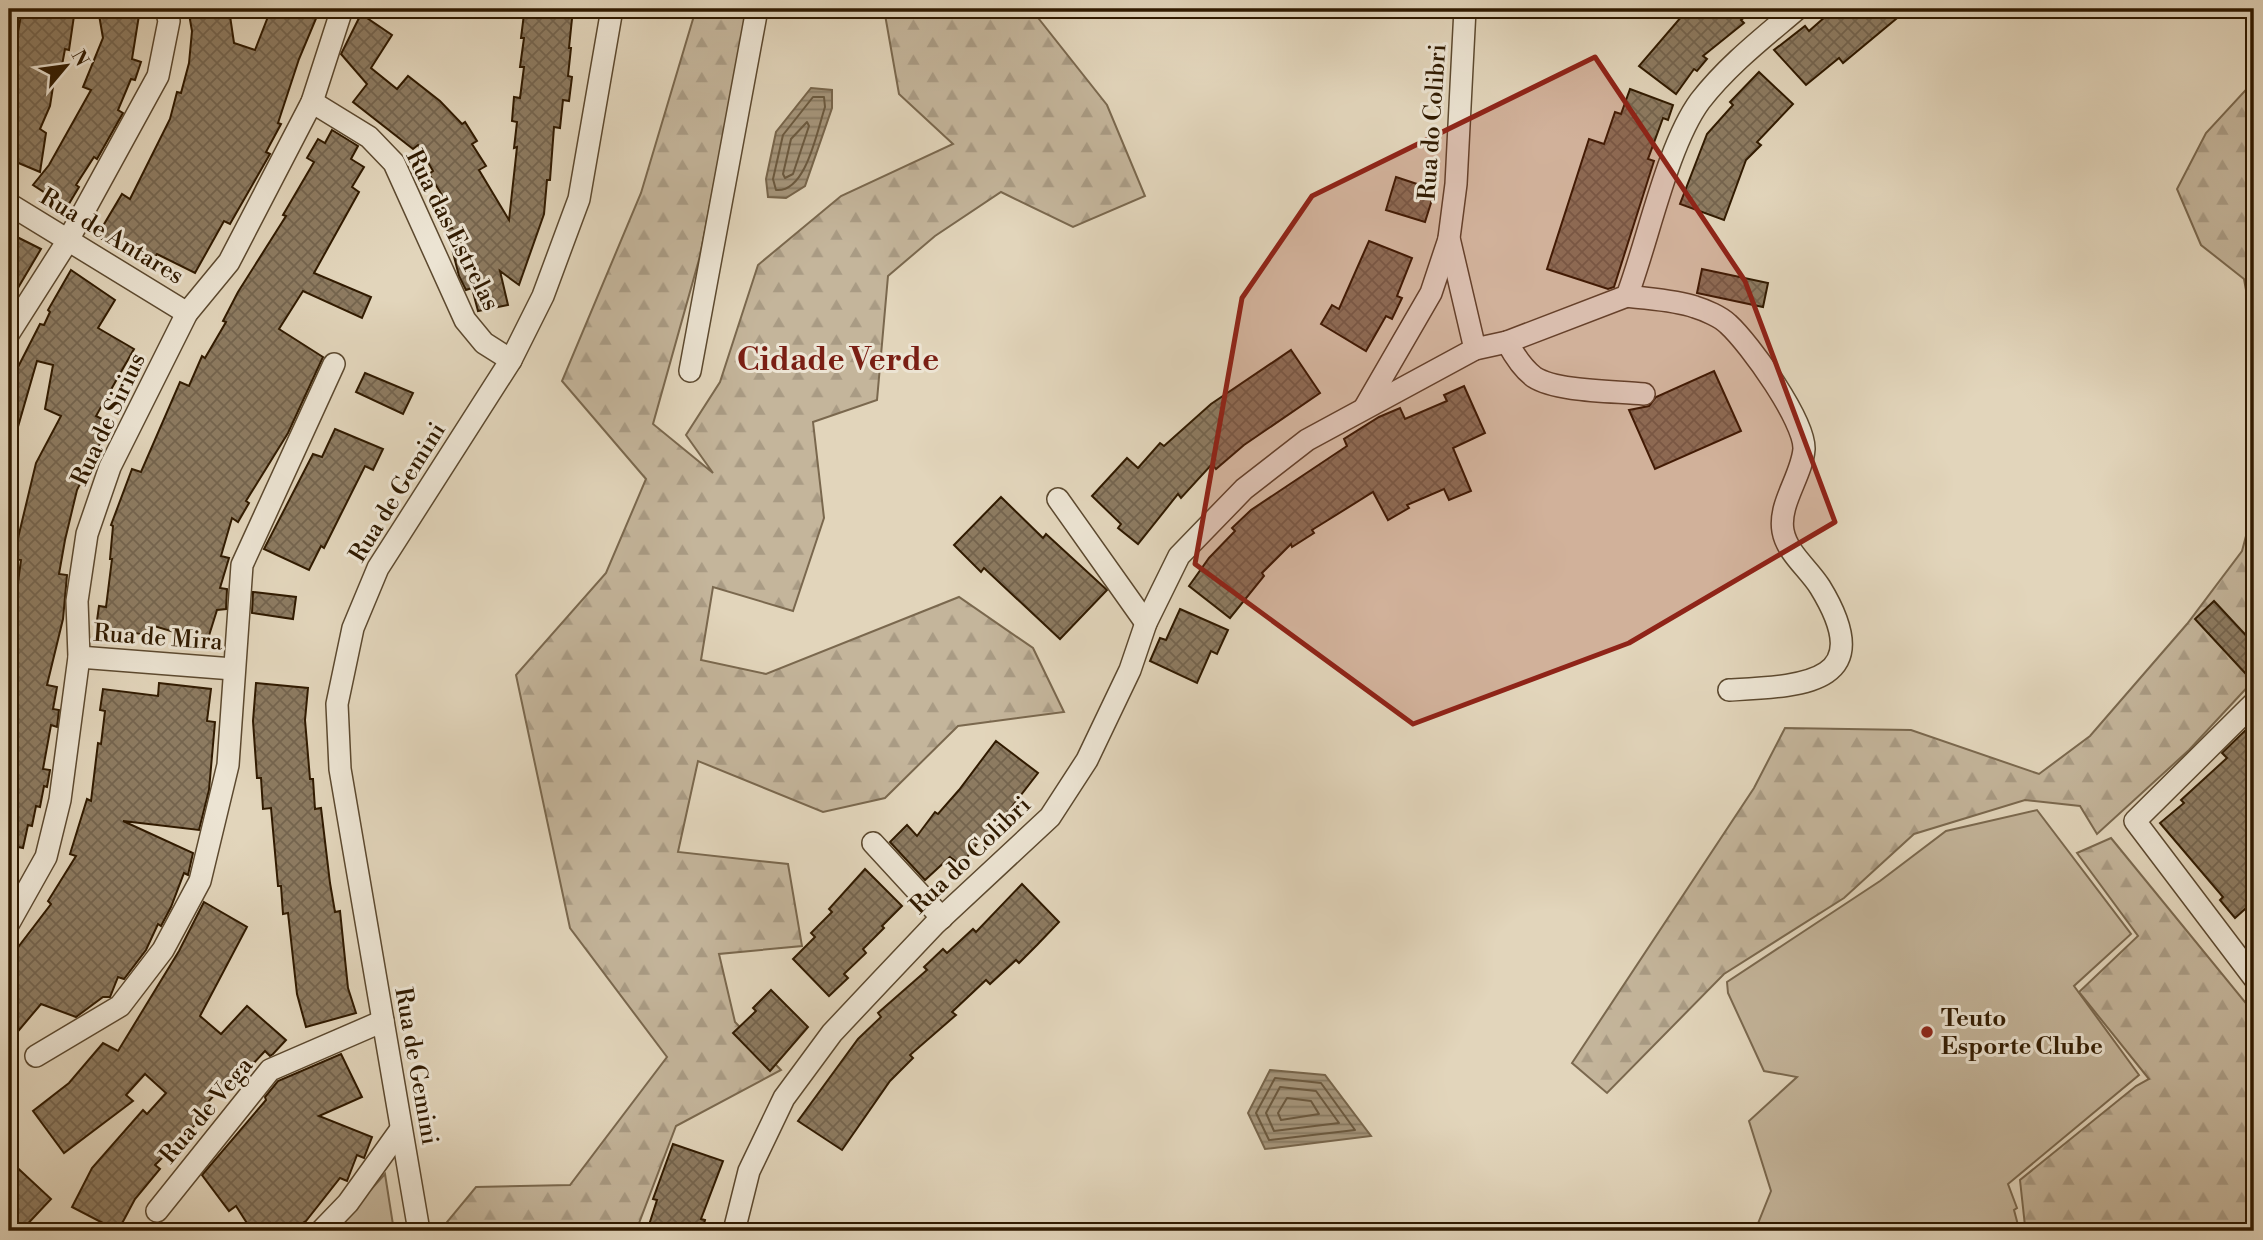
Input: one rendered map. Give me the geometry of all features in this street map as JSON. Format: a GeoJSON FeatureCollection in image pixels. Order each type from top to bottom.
{"type":"FeatureCollection","features":[{"type":"Feature","properties":{"kind":"street"},"geometry":{"type":"LineString","coordinates":[[9,333],[67,242],[158,76],[169,21],[166,9]]}},
{"type":"Feature","properties":{"kind":"street","name":"Rua de Sirius"},"geometry":{"type":"LineString","coordinates":[[9,923],[46,857],[60,800],[79,657],[77,601],[87,534],[110,467],[187,313],[229,262],[313,102],[342,9]]}},
{"type":"Feature","properties":{"kind":"street","name":"Rua de Gemini"},"geometry":{"type":"LineString","coordinates":[[419,1231],[340,769],[337,704],[353,628],[378,568],[511,360],[543,296],[579,199],[612,9]]}},
{"type":"Feature","properties":{"kind":"street"},"geometry":{"type":"LineString","coordinates":[[690,371],[757,9]]}},
{"type":"Feature","properties":{"kind":"street","name":"Rua do Colibri"},"geometry":{"type":"LineString","coordinates":[[1364,408],[1431,293],[1449,238],[1456,184],[1465,9]]}},
{"type":"Feature","properties":{"kind":"street"},"geometry":{"type":"LineString","coordinates":[[1627,296],[1670,166],[1699,103],[1730,67],[1797,9]]}},
{"type":"Feature","properties":{"kind":"street","name":"Rua das Estrelas"},"geometry":{"type":"LineString","coordinates":[[313,102],[369,137],[394,163],[466,320],[484,343],[511,360]]}},
{"type":"Feature","properties":{"kind":"street","name":"Rua de Antares"},"geometry":{"type":"LineString","coordinates":[[9,204],[67,242],[187,313]]}},
{"type":"Feature","properties":{"kind":"street","name":"Rua do Colibri"},"geometry":{"type":"LineString","coordinates":[[734,1231],[749,1171],[783,1098],[832,1033],[942,918],[1050,817],[1087,760],[1130,670],[1146,623],[1178,556],[1244,489],[1307,440],[1475,349],[1449,238]]}},
{"type":"Feature","properties":{"kind":"street"},"geometry":{"type":"LineString","coordinates":[[1475,349],[1507,342],[1627,296],[1695,307],[1727,323],[1771,378],[1797,421],[1804,449],[1781,521],[1785,542],[1819,587],[1838,625],[1840,653],[1829,674],[1798,686],[1729,691]]}},
{"type":"Feature","properties":{"kind":"street"},"geometry":{"type":"LineString","coordinates":[[1507,342],[1516,359],[1535,378],[1558,385],[1644,394]]}},
{"type":"Feature","properties":{"kind":"street"},"geometry":{"type":"LineString","coordinates":[[36,1056],[120,1006],[163,950],[200,880],[228,765],[242,565],[334,364]]}},
{"type":"Feature","properties":{"kind":"street"},"geometry":{"type":"LineString","coordinates":[[1058,499],[1146,623]]}},
{"type":"Feature","properties":{"kind":"street","name":"Rua de Mira"},"geometry":{"type":"LineString","coordinates":[[79,657],[233,669]]}},
{"type":"Feature","properties":{"kind":"street"},"geometry":{"type":"LineString","coordinates":[[2254,703],[2136,821],[2254,978]]}},
{"type":"Feature","properties":{"kind":"street"},"geometry":{"type":"LineString","coordinates":[[873,843],[942,918]]}},
{"type":"Feature","properties":{"kind":"street","name":"Rua de Vega"},"geometry":{"type":"LineString","coordinates":[[157,1211],[270,1070],[383,1021]]}},
{"type":"Feature","properties":{"kind":"street"},"geometry":{"type":"LineString","coordinates":[[321,1231],[348,1203],[401,1129]]}},
{"type":"Feature","properties":{"kind":"highlighted area"},"geometry":{"type":"Polygon","coordinates":[[[1595,57],[1745,281],[1835,522],[1629,643],[1413,724],[1195,564],[1242,298],[1312,196],[1595,57]]]}},
{"type":"Feature","properties":{"kind":"green space"},"geometry":{"type":"Polygon","coordinates":[[[696,9],[748,9],[700,256],[653,424],[713,473],[686,435],[720,382],[758,265],[841,196],[953,144],[899,94],[884,9],[1031,9],[1107,105],[1145,196],[1073,227],[1001,192],[935,236],[888,276],[877,400],[813,422],[824,518],[793,611],[713,587],[701,660],[766,674],[959,597],[1033,648],[1064,712],[958,726],[885,798],[823,812],[698,761],[678,852],[788,864],[802,946],[719,954],[735,1022],[781,1070],[676,1126],[636,1231],[452,1231],[447,1222],[476,1187],[570,1185],[667,1057],[570,928],[516,675],[606,573],[646,479],[562,381],[641,193],[696,9]]]}},
{"type":"Feature","properties":{"kind":"green space"},"geometry":{"type":"Polygon","coordinates":[[[2254,81],[2254,334],[2244,279],[2201,245],[2177,189],[2206,133],[2254,81]]]}},
{"type":"Feature","properties":{"kind":"green space"},"geometry":{"type":"Polygon","coordinates":[[[2254,506],[2254,680],[2189,750],[2097,834],[2080,806],[2025,800],[1914,834],[1844,898],[1724,974],[1607,1093],[1572,1063],[1754,788],[1785,728],[1911,730],[2039,774],[2090,736],[2187,624],[2242,551],[2254,506]]]}},
{"type":"Feature","properties":{"kind":"green space","name":"Teuto Esporte Clube"},"geometry":{"type":"Polygon","coordinates":[[[2037,810],[2131,934],[2074,986],[2139,1075],[2008,1184],[2017,1208],[2014,1210],[2018,1225],[2008,1231],[1755,1231],[1771,1191],[1749,1121],[1797,1077],[1764,1071],[1728,993],[1727,982],[1880,881],[1946,831],[2037,810]]]}},
{"type":"Feature","properties":{"kind":"green space"},"geometry":{"type":"Polygon","coordinates":[[[2111,838],[2254,1013],[2254,1231],[2017,1231],[2025,1226],[2020,1180],[2136,1086],[2149,1079],[2079,992],[2138,936],[2077,853],[2111,838]]]}},
{"type":"Feature","properties":{"kind":"green space"},"geometry":{"type":"Polygon","coordinates":[[[385,1174],[394,1231],[333,1231],[385,1174]]]}},
{"type":"Feature","properties":{"kind":"water"},"geometry":{"type":"Polygon","coordinates":[[[811,88],[832,90],[832,108],[805,186],[786,198],[768,197],[766,179],[776,132],[811,88]]]}},
{"type":"Feature","properties":{"kind":"water"},"geometry":{"type":"Polygon","coordinates":[[[1270,1070],[1325,1075],[1371,1136],[1265,1149],[1248,1113],[1270,1070]]]}},
{"type":"Feature","properties":{"kind":"building"},"geometry":{"type":"Polygon","coordinates":[[[22,9],[75,9],[69,50],[65,49],[60,76],[55,74],[50,106],[40,129],[46,133],[40,172],[9,159],[9,61],[11,49],[15,50],[22,9]]]}},
{"type":"Feature","properties":{"kind":"building"},"geometry":{"type":"Polygon","coordinates":[[[98,9],[140,9],[132,59],[141,62],[135,80],[131,79],[118,110],[123,113],[97,159],[94,157],[76,185],[79,187],[67,207],[33,185],[49,165],[91,90],[83,87],[103,38],[98,9]]]}},
{"type":"Feature","properties":{"kind":"building"},"geometry":{"type":"Polygon","coordinates":[[[229,9],[234,43],[255,50],[271,9],[320,9],[299,59],[278,123],[281,124],[266,152],[270,154],[230,224],[224,221],[195,273],[157,254],[151,263],[127,246],[123,252],[97,236],[122,194],[130,199],[170,119],[177,92],[181,93],[189,63],[192,31],[189,14],[229,9]]]}},
{"type":"Feature","properties":{"kind":"building"},"geometry":{"type":"Polygon","coordinates":[[[529,9],[573,9],[569,48],[568,76],[572,77],[569,101],[563,100],[560,128],[554,127],[544,214],[519,285],[500,271],[508,305],[478,311],[472,288],[466,290],[459,276],[447,229],[452,228],[438,204],[445,200],[429,174],[433,171],[418,145],[413,149],[353,102],[367,84],[341,54],[361,14],[392,35],[371,68],[397,89],[408,76],[440,101],[462,124],[465,122],[477,141],[472,144],[486,166],[479,170],[509,220],[517,147],[514,148],[517,122],[512,121],[514,97],[520,98],[524,67],[520,67],[524,38],[521,38],[524,14],[528,14],[529,9]]]}},
{"type":"Feature","properties":{"kind":"building"},"geometry":{"type":"Polygon","coordinates":[[[1688,9],[1755,9],[1741,20],[1744,23],[1703,56],[1707,59],[1697,71],[1694,69],[1676,94],[1639,66],[1688,9]]]}},
{"type":"Feature","properties":{"kind":"building"},"geometry":{"type":"Polygon","coordinates":[[[1834,9],[1908,9],[1843,63],[1839,58],[1806,85],[1774,50],[1805,26],[1809,31],[1834,9]]]}},
{"type":"Feature","properties":{"kind":"building"},"geometry":{"type":"Polygon","coordinates":[[[1759,72],[1793,104],[1757,142],[1761,145],[1746,160],[1724,220],[1680,204],[1707,134],[1733,105],[1730,102],[1759,72]]]}},
{"type":"Feature","properties":{"kind":"building"},"geometry":{"type":"Polygon","coordinates":[[[1630,89],[1673,105],[1668,120],[1663,118],[1648,159],[1654,161],[1614,287],[1608,289],[1547,269],[1589,139],[1604,144],[1615,112],[1621,114],[1630,89]]]}},
{"type":"Feature","properties":{"kind":"building"},"geometry":{"type":"Polygon","coordinates":[[[332,130],[358,146],[351,159],[364,167],[352,187],[359,192],[314,273],[371,297],[362,318],[303,291],[279,329],[323,357],[288,433],[246,501],[249,503],[238,522],[232,518],[221,556],[229,558],[220,588],[227,589],[226,609],[217,610],[207,642],[151,625],[149,635],[96,628],[99,606],[106,607],[112,559],[111,525],[132,469],[141,472],[180,382],[189,386],[202,356],[205,358],[226,322],[223,321],[238,292],[286,216],[283,215],[314,162],[307,158],[318,139],[325,143],[332,130]]]}},
{"type":"Feature","properties":{"kind":"building"},"geometry":{"type":"Polygon","coordinates":[[[1396,177],[1435,190],[1425,222],[1386,210],[1396,177]]]}},
{"type":"Feature","properties":{"kind":"building"},"geometry":{"type":"Polygon","coordinates":[[[9,233],[41,249],[9,303],[9,233]]]}},
{"type":"Feature","properties":{"kind":"building"},"geometry":{"type":"Polygon","coordinates":[[[1369,241],[1412,258],[1397,296],[1402,298],[1392,319],[1386,316],[1366,351],[1321,324],[1332,305],[1339,309],[1369,241]]]}},
{"type":"Feature","properties":{"kind":"building"},"geometry":{"type":"Polygon","coordinates":[[[1702,269],[1768,283],[1763,307],[1697,293],[1702,269]]]}},
{"type":"Feature","properties":{"kind":"building"},"geometry":{"type":"Polygon","coordinates":[[[71,270],[115,300],[98,328],[134,349],[96,416],[110,423],[77,490],[65,540],[59,574],[67,575],[63,619],[47,685],[57,687],[53,709],[59,710],[57,727],[51,725],[43,769],[50,770],[47,787],[44,786],[40,807],[36,806],[32,826],[28,825],[23,848],[9,845],[9,727],[14,696],[9,695],[9,649],[21,560],[13,559],[36,463],[61,416],[45,409],[53,365],[37,361],[13,444],[9,443],[9,378],[14,367],[17,369],[40,324],[44,325],[50,312],[48,310],[71,270]]]}},
{"type":"Feature","properties":{"kind":"building"},"geometry":{"type":"Polygon","coordinates":[[[1291,350],[1320,393],[1244,445],[1216,469],[1212,464],[1181,498],[1178,494],[1138,544],[1118,528],[1121,524],[1092,496],[1127,458],[1138,468],[1160,443],[1164,446],[1211,404],[1291,350]]]}},
{"type":"Feature","properties":{"kind":"building"},"geometry":{"type":"Polygon","coordinates":[[[1714,371],[1741,431],[1655,469],[1629,410],[1649,406],[1656,397],[1714,371]]]}},
{"type":"Feature","properties":{"kind":"building"},"geometry":{"type":"Polygon","coordinates":[[[365,373],[413,393],[403,414],[356,392],[365,373]]]}},
{"type":"Feature","properties":{"kind":"building"},"geometry":{"type":"Polygon","coordinates":[[[1464,386],[1485,433],[1453,448],[1471,491],[1449,500],[1444,489],[1407,505],[1409,508],[1388,520],[1373,492],[1312,530],[1314,533],[1292,547],[1291,544],[1262,573],[1264,576],[1230,618],[1189,586],[1209,558],[1235,531],[1232,528],[1251,510],[1347,446],[1344,439],[1379,417],[1400,408],[1405,419],[1447,401],[1444,395],[1464,386]]]}},
{"type":"Feature","properties":{"kind":"building"},"geometry":{"type":"Polygon","coordinates":[[[335,429],[383,449],[373,470],[365,466],[324,548],[321,546],[309,570],[264,549],[313,454],[322,457],[335,429]]]}},
{"type":"Feature","properties":{"kind":"building"},"geometry":{"type":"Polygon","coordinates":[[[1001,497],[1043,538],[1046,534],[1107,590],[1060,639],[984,568],[981,572],[954,545],[1001,497]]]}},
{"type":"Feature","properties":{"kind":"building"},"geometry":{"type":"Polygon","coordinates":[[[253,592],[296,597],[293,619],[252,613],[253,592]]]}},
{"type":"Feature","properties":{"kind":"building"},"geometry":{"type":"Polygon","coordinates":[[[2214,601],[2254,644],[2254,667],[2246,674],[2195,619],[2214,601]]]}},
{"type":"Feature","properties":{"kind":"building"},"geometry":{"type":"Polygon","coordinates":[[[1180,609],[1228,630],[1217,654],[1211,651],[1197,683],[1150,661],[1160,638],[1166,640],[1180,609]]]}},
{"type":"Feature","properties":{"kind":"building"},"geometry":{"type":"Polygon","coordinates":[[[159,683],[211,689],[207,721],[215,722],[209,790],[199,830],[123,821],[193,853],[188,875],[184,873],[171,907],[161,926],[158,924],[146,950],[124,979],[118,977],[110,997],[103,997],[76,1017],[41,1004],[9,1042],[9,959],[51,904],[48,901],[76,856],[70,854],[87,799],[91,801],[98,743],[101,744],[105,711],[100,710],[103,689],[158,696],[159,683]]]}},
{"type":"Feature","properties":{"kind":"building"},"geometry":{"type":"Polygon","coordinates":[[[256,683],[308,688],[305,720],[310,779],[313,779],[315,809],[321,808],[330,883],[335,912],[340,911],[348,988],[356,1013],[306,1027],[297,994],[288,913],[283,914],[281,886],[278,886],[271,808],[263,809],[261,778],[257,778],[253,721],[256,683]]]}},
{"type":"Feature","properties":{"kind":"building"},"geometry":{"type":"Polygon","coordinates":[[[2254,722],[2254,901],[2235,918],[2220,900],[2223,897],[2160,823],[2184,803],[2181,800],[2227,758],[2222,753],[2254,722]]]}},
{"type":"Feature","properties":{"kind":"building"},"geometry":{"type":"Polygon","coordinates":[[[996,741],[1038,773],[1004,817],[983,842],[980,840],[961,865],[950,857],[925,880],[890,842],[907,825],[917,836],[935,812],[938,814],[959,790],[996,741]]]}},
{"type":"Feature","properties":{"kind":"building"},"geometry":{"type":"Polygon","coordinates":[[[865,869],[902,906],[863,949],[866,953],[844,974],[848,978],[829,996],[793,959],[815,937],[811,933],[832,912],[829,909],[865,869]]]}},
{"type":"Feature","properties":{"kind":"building"},"geometry":{"type":"Polygon","coordinates":[[[1022,884],[1059,922],[1019,963],[1016,960],[990,984],[986,980],[952,1012],[956,1015],[910,1055],[913,1058],[890,1081],[842,1150],[798,1121],[858,1039],[881,1017],[878,1013],[927,970],[924,967],[943,949],[947,953],[973,929],[976,932],[1022,884]]]}},
{"type":"Feature","properties":{"kind":"building"},"geometry":{"type":"Polygon","coordinates":[[[204,902],[247,927],[200,1016],[221,1034],[247,1006],[286,1040],[270,1056],[265,1051],[239,1079],[233,1074],[208,1102],[214,1106],[155,1165],[160,1169],[135,1199],[118,1231],[72,1207],[92,1168],[143,1110],[147,1114],[166,1093],[145,1074],[126,1095],[133,1101],[64,1153],[33,1111],[69,1083],[103,1043],[118,1051],[179,951],[204,902]]]}},
{"type":"Feature","properties":{"kind":"building"},"geometry":{"type":"Polygon","coordinates":[[[771,990],[808,1027],[770,1071],[733,1033],[756,1011],[753,1008],[771,990]]]}},
{"type":"Feature","properties":{"kind":"building"},"geometry":{"type":"Polygon","coordinates":[[[341,1054],[362,1097],[319,1116],[372,1137],[364,1158],[357,1155],[347,1181],[340,1178],[306,1221],[289,1231],[252,1231],[236,1206],[229,1211],[202,1175],[266,1100],[265,1097],[278,1081],[341,1054]]]}},
{"type":"Feature","properties":{"kind":"building"},"geometry":{"type":"Polygon","coordinates":[[[673,1144],[723,1161],[701,1219],[705,1220],[702,1231],[657,1231],[648,1228],[657,1200],[653,1199],[673,1144]]]}},
{"type":"Feature","properties":{"kind":"building"},"geometry":{"type":"Polygon","coordinates":[[[9,1160],[51,1199],[21,1231],[9,1231],[9,1160]]]}},
{"type":"Feature","properties":{"kind":"place","name":"Teuto Esporte Clube"},"geometry":{"type":"Point","coordinates":[1927,1032]}},
{"type":"Feature","properties":{"kind":"district","name":"Cidade Verde"},"geometry":{"type":"Point","coordinates":[838,359]}}]}
